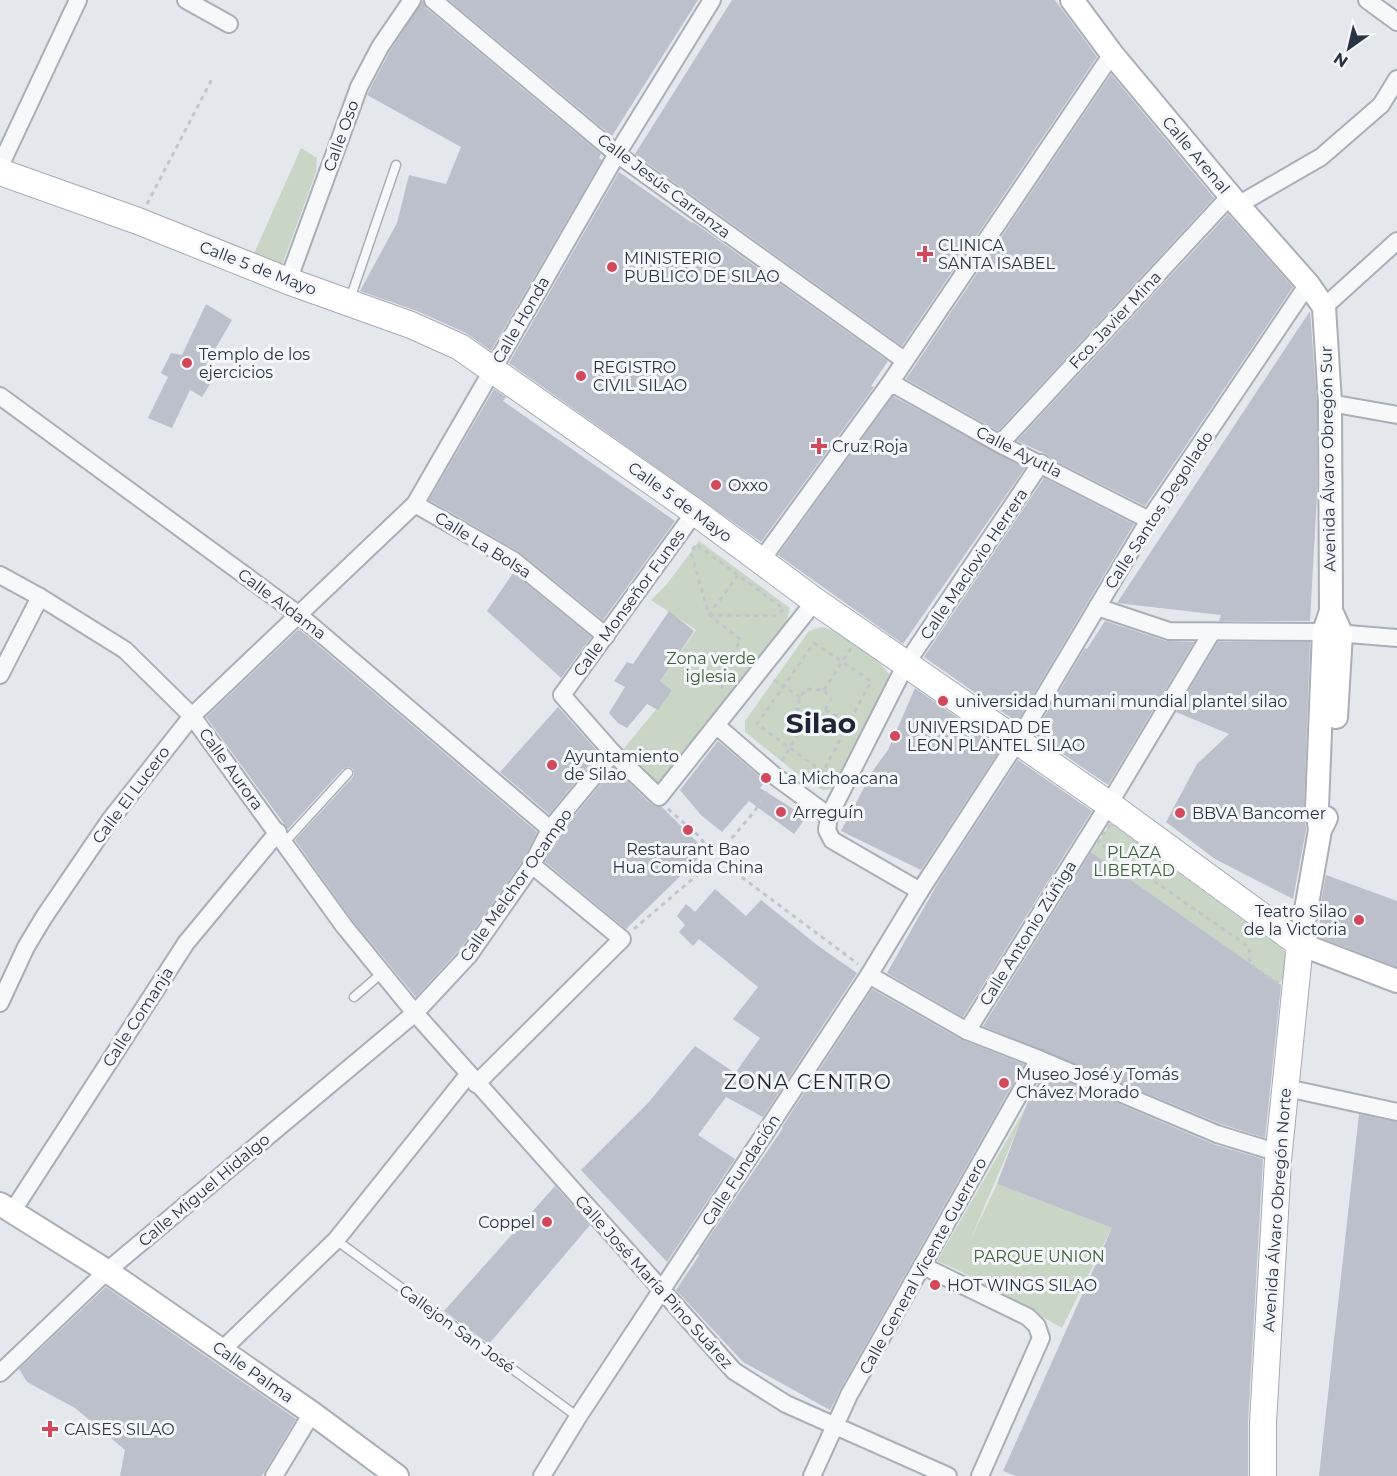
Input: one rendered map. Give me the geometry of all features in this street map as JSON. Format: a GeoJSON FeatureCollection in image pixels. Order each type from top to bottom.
{"type":"FeatureCollection","features":[{"type":"Feature","properties":{"kind":"main road","name":"Calle 5 de Mayo"},"geometry":{"type":"LineString","coordinates":[[0,172],[138,221],[348,303],[411,325],[460,347],[695,512],[815,601],[1109,804],[1300,944]]}},
{"type":"Feature","properties":{"kind":"main road","name":"Avenida Álvaro Obregón Norte"},"geometry":{"type":"LineString","coordinates":[[1263,1476],[1263,1423],[1279,1153],[1300,944]]}},
{"type":"Feature","properties":{"kind":"street"},"geometry":{"type":"LineString","coordinates":[[0,166],[78,0]]}},
{"type":"Feature","properties":{"kind":"street"},"geometry":{"type":"LineString","coordinates":[[186,0],[229,24]]}},
{"type":"Feature","properties":{"kind":"street","name":"Calle Oso"},"geometry":{"type":"LineString","coordinates":[[288,280],[359,87],[380,47],[412,0]]}},
{"type":"Feature","properties":{"kind":"street","name":"Calle Jesús Carranza"},"geometry":{"type":"LineString","coordinates":[[433,0],[617,154],[904,360]]}},
{"type":"Feature","properties":{"kind":"street","name":"Calle Honda"},"geometry":{"type":"LineString","coordinates":[[299,615],[415,504],[617,154],[712,0]]}},
{"type":"Feature","properties":{"kind":"street"},"geometry":{"type":"LineString","coordinates":[[1366,0],[1397,22]]}},
{"type":"Feature","properties":{"kind":"street","name":"Calle Arenal"},"geometry":{"type":"LineString","coordinates":[[1075,2],[1112,54],[1234,201],[1308,284],[1324,308]]}},
{"type":"Feature","properties":{"kind":"street"},"geometry":{"type":"LineString","coordinates":[[760,562],[888,386],[1112,54]]}},
{"type":"Feature","properties":{"kind":"street","name":"Fco. Javier Mina"},"geometry":{"type":"LineString","coordinates":[[1000,444],[1234,201],[1322,157],[1381,105],[1397,79]]}},
{"type":"Feature","properties":{"kind":"street"},"geometry":{"type":"LineString","coordinates":[[1324,308],[1397,241]]}},
{"type":"Feature","properties":{"kind":"street","name":"Calle Santos Degollado"},"geometry":{"type":"LineString","coordinates":[[1017,742],[1149,520],[1308,284]]}},
{"type":"Feature","properties":{"kind":"street","name":"Avenida Álvaro Obregón Sur"},"geometry":{"type":"LineString","coordinates":[[1300,944],[1320,830],[1317,807],[1332,625],[1330,403],[1324,308]]}},
{"type":"Feature","properties":{"kind":"street","name":"Calle Ayutla"},"geometry":{"type":"LineString","coordinates":[[888,386],[897,386],[1000,444],[1149,520]]}},
{"type":"Feature","properties":{"kind":"street","name":"Calle Aldama"},"geometry":{"type":"LineString","coordinates":[[0,396],[299,615],[550,829]]}},
{"type":"Feature","properties":{"kind":"street"},"geometry":{"type":"LineString","coordinates":[[1330,403],[1397,415]]}},
{"type":"Feature","properties":{"kind":"street","name":"Calle Maclovio Herrera"},"geometry":{"type":"LineString","coordinates":[[829,816],[906,664],[1041,463]]}},
{"type":"Feature","properties":{"kind":"street","name":"Calle La Bolsa"},"geometry":{"type":"LineString","coordinates":[[415,504],[513,560],[606,636]]}},
{"type":"Feature","properties":{"kind":"street","name":"Calle Monseñor Funes"},"geometry":{"type":"LineString","coordinates":[[613,753],[562,695],[695,512]]}},
{"type":"Feature","properties":{"kind":"street","name":"Calle Aurora"},"geometry":{"type":"LineString","coordinates":[[0,575],[125,650],[192,716],[344,926],[415,1013]]}},
{"type":"Feature","properties":{"kind":"street"},"geometry":{"type":"LineString","coordinates":[[0,675],[40,597]]}},
{"type":"Feature","properties":{"kind":"street"},"geometry":{"type":"LineString","coordinates":[[613,753],[659,797],[815,601]]}},
{"type":"Feature","properties":{"kind":"street"},"geometry":{"type":"LineString","coordinates":[[1097,607],[1169,632],[1212,632],[1332,625],[1397,638]]}},
{"type":"Feature","properties":{"kind":"street","name":"Calle El Lucero"},"geometry":{"type":"LineString","coordinates":[[0,1003],[26,947],[44,917],[110,820],[192,716],[299,615]]}},
{"type":"Feature","properties":{"kind":"street","name":"Calle Antonio Zúñiga"},"geometry":{"type":"LineString","coordinates":[[967,1031],[1109,804],[1212,632]]}},
{"type":"Feature","properties":{"kind":"street"},"geometry":{"type":"LineString","coordinates":[[717,726],[779,769],[829,816],[827,830],[832,840],[920,891]]}},
{"type":"Feature","properties":{"kind":"street","name":"Calle Fundación"},"geometry":{"type":"LineString","coordinates":[[542,1476],[578,1417],[869,975],[920,891],[1017,742]]}},
{"type":"Feature","properties":{"kind":"street","name":"Calle Melchor Ocampo"},"geometry":{"type":"LineString","coordinates":[[415,1013],[470,955],[532,865],[550,829],[613,753]]}},
{"type":"Feature","properties":{"kind":"street","name":"Calle Comanja"},"geometry":{"type":"LineString","coordinates":[[6,1208],[186,943],[281,837]]}},
{"type":"Feature","properties":{"kind":"street"},"geometry":{"type":"LineString","coordinates":[[222,1350],[336,1240],[472,1079],[622,939],[532,865]]}},
{"type":"Feature","properties":{"kind":"street"},"geometry":{"type":"LineString","coordinates":[[1300,944],[1397,981]]}},
{"type":"Feature","properties":{"kind":"street"},"geometry":{"type":"LineString","coordinates":[[869,975],[967,1031],[1217,1134],[1279,1153]]}},
{"type":"Feature","properties":{"kind":"street","name":"Calle José María Pino Suárez"},"geometry":{"type":"LineString","coordinates":[[415,1013],[734,1371],[786,1404],[948,1476]]}},
{"type":"Feature","properties":{"kind":"street","name":"Calle Miguel Hidalgo"},"geometry":{"type":"LineString","coordinates":[[0,1373],[107,1271],[415,1013]]}},
{"type":"Feature","properties":{"kind":"street","name":"Calle General Vicente Guerrero"},"geometry":{"type":"LineString","coordinates":[[812,1476],[837,1426],[849,1395],[1039,1059]]}},
{"type":"Feature","properties":{"kind":"street"},"geometry":{"type":"LineString","coordinates":[[1287,1089],[1397,1112]]}},
{"type":"Feature","properties":{"kind":"street","name":"Calle Palma"},"geometry":{"type":"LineString","coordinates":[[6,1208],[107,1271],[312,1413],[397,1476]]}},
{"type":"Feature","properties":{"kind":"street"},"geometry":{"type":"LineString","coordinates":[[923,1266],[1028,1317],[1037,1326],[1041,1338],[980,1476]]}},
{"type":"Feature","properties":{"kind":"street"},"geometry":{"type":"LineString","coordinates":[[274,1476],[312,1413]]}},
{"type":"Feature","properties":{"kind":"lane"},"geometry":{"type":"LineString","coordinates":[[348,303],[396,165]]}},
{"type":"Feature","properties":{"kind":"lane"},"geometry":{"type":"LineString","coordinates":[[281,837],[348,773]]}},
{"type":"Feature","properties":{"kind":"lane"},"geometry":{"type":"LineString","coordinates":[[354,997],[382,973]]}},
{"type":"Feature","properties":{"kind":"lane","name":"Callejon San José"},"geometry":{"type":"LineString","coordinates":[[336,1240],[578,1417]]}},
{"type":"Feature","properties":{"kind":"path"},"geometry":{"type":"LineString","coordinates":[[138,221],[213,77]]}},
{"type":"Feature","properties":{"kind":"path"},"geometry":{"type":"LineString","coordinates":[[709,615],[775,616],[784,609],[696,544],[691,552],[709,615],[741,639],[723,674],[721,695]]}},
{"type":"Feature","properties":{"kind":"path"},"geometry":{"type":"LineString","coordinates":[[709,615],[738,575]]}},
{"type":"Feature","properties":{"kind":"path"},"geometry":{"type":"LineString","coordinates":[[814,643],[871,681],[823,772],[757,724],[784,686],[814,643]]}},
{"type":"Feature","properties":{"kind":"path"},"geometry":{"type":"LineString","coordinates":[[824,690],[854,645]]}},
{"type":"Feature","properties":{"kind":"path"},"geometry":{"type":"LineString","coordinates":[[774,680],[800,697]]}},
{"type":"Feature","properties":{"kind":"path"},"geometry":{"type":"LineString","coordinates":[[807,689],[824,690],[831,699],[818,718],[808,717],[797,710],[800,697],[807,689]]}},
{"type":"Feature","properties":{"kind":"path"},"geometry":{"type":"LineString","coordinates":[[825,710],[859,728]]}},
{"type":"Feature","properties":{"kind":"path"},"geometry":{"type":"LineString","coordinates":[[720,861],[720,852],[754,812],[808,717]]}},
{"type":"Feature","properties":{"kind":"path"},"geometry":{"type":"LineString","coordinates":[[659,797],[669,811],[700,837],[710,852]]}},
{"type":"Feature","properties":{"kind":"path"},"geometry":{"type":"LineString","coordinates":[[1111,823],[1274,939],[1286,952],[1288,991],[1250,964],[1249,947],[1098,842],[1111,823]]}},
{"type":"Feature","properties":{"kind":"path"},"geometry":{"type":"LineString","coordinates":[[720,852],[714,849],[706,857],[714,866],[720,861]]}},
{"type":"Feature","properties":{"kind":"path"},"geometry":{"type":"LineString","coordinates":[[720,861],[869,975]]}},
{"type":"Feature","properties":{"kind":"path"},"geometry":{"type":"LineString","coordinates":[[622,939],[710,864]]}},
{"type":"Feature","properties":{"kind":"green space"},"geometry":{"type":"Polygon","coordinates":[[[301,148],[317,158],[316,172],[281,268],[252,258],[301,148]]]}},
{"type":"Feature","properties":{"kind":"green space","name":"Zona verde iglesia"},"geometry":{"type":"Polygon","coordinates":[[[699,541],[790,608],[784,630],[657,788],[621,752],[672,690],[660,681],[696,630],[651,600],[667,584],[699,541]]]}},
{"type":"Feature","properties":{"kind":"green space"},"geometry":{"type":"Polygon","coordinates":[[[822,627],[840,634],[860,647],[891,677],[836,789],[823,790],[810,784],[745,732],[745,721],[809,631],[822,627]]]}},
{"type":"Feature","properties":{"kind":"green space","name":"PLAZA LIBERTAD"},"geometry":{"type":"Polygon","coordinates":[[[1111,823],[1274,939],[1287,961],[1286,971],[1279,984],[1091,852],[1111,823]]]}},
{"type":"Feature","properties":{"kind":"green space","name":"PARQUE UNION"},"geometry":{"type":"Polygon","coordinates":[[[1029,1102],[969,1243],[997,1184],[1112,1228],[1062,1328],[958,1270],[937,1261],[1029,1102]]]}},
{"type":"Feature","properties":{"kind":"building"},"geometry":{"type":"Polygon","coordinates":[[[423,0],[426,8],[601,154],[599,158],[602,160],[491,351],[466,333],[417,311],[360,291],[397,223],[409,175],[446,184],[461,147],[367,95],[390,51],[423,0]]]}},
{"type":"Feature","properties":{"kind":"building"},"geometry":{"type":"Polygon","coordinates":[[[449,0],[698,0],[612,136],[449,0]]]}},
{"type":"Feature","properties":{"kind":"building"},"geometry":{"type":"Polygon","coordinates":[[[732,0],[1055,0],[1097,57],[902,346],[635,154],[732,0]]]}},
{"type":"Feature","properties":{"kind":"building"},"geometry":{"type":"Polygon","coordinates":[[[1111,74],[1214,198],[998,431],[906,379],[1111,74]]]}},
{"type":"Feature","properties":{"kind":"building"},"geometry":{"type":"Polygon","coordinates":[[[619,172],[888,361],[871,386],[874,387],[761,542],[509,363],[619,172]]]}},
{"type":"Feature","properties":{"kind":"building"},"geometry":{"type":"Polygon","coordinates":[[[1228,214],[1293,287],[1145,506],[1017,441],[1228,214]]]}},
{"type":"Feature","properties":{"kind":"building","name":"Templo de los ejercicios"},"geometry":{"type":"Polygon","coordinates":[[[206,304],[232,320],[203,370],[216,375],[202,397],[190,390],[172,428],[148,418],[168,377],[161,373],[171,353],[182,355],[206,304]]]}},
{"type":"Feature","properties":{"kind":"building"},"geometry":{"type":"Polygon","coordinates":[[[1310,311],[1317,403],[1317,495],[1310,621],[1219,621],[1221,615],[1117,603],[1310,311]]]}},
{"type":"Feature","properties":{"kind":"building"},"geometry":{"type":"Polygon","coordinates":[[[494,389],[506,397],[503,401],[675,521],[603,620],[518,551],[429,500],[494,389]]]}},
{"type":"Feature","properties":{"kind":"building"},"geometry":{"type":"Polygon","coordinates":[[[893,396],[1025,468],[903,644],[778,555],[893,396]]]}},
{"type":"Feature","properties":{"kind":"building"},"geometry":{"type":"Polygon","coordinates":[[[1044,478],[1134,524],[1017,722],[924,657],[1044,478]]]}},
{"type":"Feature","properties":{"kind":"building"},"geometry":{"type":"Polygon","coordinates":[[[513,573],[591,637],[561,678],[487,611],[513,573]]]}},
{"type":"Feature","properties":{"kind":"building"},"geometry":{"type":"Polygon","coordinates":[[[669,611],[694,631],[660,681],[672,690],[658,710],[647,704],[627,728],[618,723],[609,713],[625,687],[614,681],[627,662],[633,664],[669,611]]]}},
{"type":"Feature","properties":{"kind":"building"},"geometry":{"type":"Polygon","coordinates":[[[1105,621],[1166,641],[1194,642],[1108,785],[1034,734],[1085,648],[1087,649],[1105,621]]]}},
{"type":"Feature","properties":{"kind":"building"},"geometry":{"type":"Polygon","coordinates":[[[299,629],[537,832],[523,860],[461,948],[416,997],[352,920],[295,840],[353,777],[353,769],[349,767],[343,769],[288,829],[206,717],[299,629]]]}},
{"type":"Feature","properties":{"kind":"building"},"geometry":{"type":"Polygon","coordinates":[[[1218,642],[1310,642],[1304,806],[1306,830],[1293,899],[1215,859],[1166,822],[1197,764],[1229,734],[1176,712],[1218,642]]]}},
{"type":"Feature","properties":{"kind":"building"},"geometry":{"type":"Polygon","coordinates":[[[915,688],[1001,748],[921,870],[841,831],[874,769],[888,750],[915,688]]]}},
{"type":"Feature","properties":{"kind":"building","name":"Ayuntamiento de Silao"},"geometry":{"type":"Polygon","coordinates":[[[558,707],[599,753],[549,814],[500,772],[558,707]]]}},
{"type":"Feature","properties":{"kind":"building"},"geometry":{"type":"Polygon","coordinates":[[[718,741],[765,781],[760,788],[806,817],[794,834],[749,801],[722,832],[701,815],[680,790],[718,741]]]}},
{"type":"Feature","properties":{"kind":"building"},"geometry":{"type":"Polygon","coordinates":[[[1018,760],[1092,811],[963,1017],[887,973],[939,881],[1018,760]]]}},
{"type":"Feature","properties":{"kind":"building"},"geometry":{"type":"Polygon","coordinates":[[[614,768],[652,805],[662,807],[706,851],[626,929],[545,862],[559,835],[614,768]]]}},
{"type":"Feature","properties":{"kind":"building"},"geometry":{"type":"Polygon","coordinates":[[[1091,852],[1281,985],[1265,1138],[1221,1124],[983,1026],[1091,852]]]}},
{"type":"Feature","properties":{"kind":"building","name":"Teatro Silao de la Victoria"},"geometry":{"type":"Polygon","coordinates":[[[1326,875],[1397,901],[1397,967],[1319,937],[1321,902],[1326,875]]]}},
{"type":"Feature","properties":{"kind":"building"},"geometry":{"type":"Polygon","coordinates":[[[715,889],[746,916],[761,900],[817,945],[857,973],[763,1117],[726,1097],[698,1135],[735,1159],[667,1262],[581,1170],[648,1103],[695,1046],[735,1073],[760,1038],[733,1019],[758,987],[699,939],[693,946],[679,932],[685,925],[677,916],[686,904],[695,912],[715,889]]]}},
{"type":"Feature","properties":{"kind":"building"},"geometry":{"type":"Polygon","coordinates":[[[872,989],[962,1040],[1024,1064],[830,1410],[743,1362],[676,1290],[872,989]]]}},
{"type":"Feature","properties":{"kind":"building"},"geometry":{"type":"Polygon","coordinates":[[[1044,1072],[1213,1144],[1263,1159],[1248,1422],[1248,1476],[1016,1476],[1003,1471],[1112,1228],[997,1184],[1030,1096],[1044,1072]]]}},
{"type":"Feature","properties":{"kind":"building"},"geometry":{"type":"Polygon","coordinates":[[[1359,1114],[1397,1122],[1397,1476],[1319,1476],[1359,1114]]]}},
{"type":"Feature","properties":{"kind":"building"},"geometry":{"type":"Polygon","coordinates":[[[555,1186],[590,1225],[489,1344],[444,1311],[555,1186]]]}},
{"type":"Feature","properties":{"kind":"building"},"geometry":{"type":"Polygon","coordinates":[[[106,1287],[296,1419],[262,1476],[120,1476],[125,1450],[75,1408],[27,1382],[19,1369],[106,1287]]]}},
{"type":"Feature","properties":{"kind":"place","name":"CLINICA SANTA ISABEL"},"geometry":{"type":"Point","coordinates":[925,254]}},
{"type":"Feature","properties":{"kind":"place","name":"MINISTERIO PUBLICO DE SILAO"},"geometry":{"type":"Point","coordinates":[612,267]}},
{"type":"Feature","properties":{"kind":"place","name":"Templo de los ejercicios"},"geometry":{"type":"Point","coordinates":[187,363]}},
{"type":"Feature","properties":{"kind":"place","name":"REGISTRO CIVIL SILAO"},"geometry":{"type":"Point","coordinates":[581,376]}},
{"type":"Feature","properties":{"kind":"place","name":"Cruz Roja"},"geometry":{"type":"Point","coordinates":[819,446]}},
{"type":"Feature","properties":{"kind":"place","name":"Oxxo"},"geometry":{"type":"Point","coordinates":[716,485]}},
{"type":"Feature","properties":{"kind":"place","name":"universidad humani mundial plantel silao"},"geometry":{"type":"Point","coordinates":[943,701]}},
{"type":"Feature","properties":{"kind":"place","name":"UNIVERSIDAD DE LEON PLANTEL SILAO"},"geometry":{"type":"Point","coordinates":[895,736]}},
{"type":"Feature","properties":{"kind":"place","name":"Ayuntamiento de Silao"},"geometry":{"type":"Point","coordinates":[552,765]}},
{"type":"Feature","properties":{"kind":"place","name":"La Michoacana"},"geometry":{"type":"Point","coordinates":[766,778]}},
{"type":"Feature","properties":{"kind":"place","name":"Arreguín"},"geometry":{"type":"Point","coordinates":[781,812]}},
{"type":"Feature","properties":{"kind":"place","name":"BBVA Bancomer"},"geometry":{"type":"Point","coordinates":[1180,813]}},
{"type":"Feature","properties":{"kind":"place","name":"Restaurant Bao Hua Comida China"},"geometry":{"type":"Point","coordinates":[688,830]}},
{"type":"Feature","properties":{"kind":"place","name":"Teatro Silao de la Victoria"},"geometry":{"type":"Point","coordinates":[1359,920]}},
{"type":"Feature","properties":{"kind":"place","name":"Museo José y Tomás Chávez Morado"},"geometry":{"type":"Point","coordinates":[1004,1083]}},
{"type":"Feature","properties":{"kind":"place","name":"Coppel"},"geometry":{"type":"Point","coordinates":[547,1222]}},
{"type":"Feature","properties":{"kind":"place","name":"HOT WINGS SILAO"},"geometry":{"type":"Point","coordinates":[935,1285]}},
{"type":"Feature","properties":{"kind":"place","name":"CAISES SILAO"},"geometry":{"type":"Point","coordinates":[50,1429]}},
{"type":"Feature","properties":{"kind":"district","name":"Silao"},"geometry":{"type":"Point","coordinates":[821,723]}},
{"type":"Feature","properties":{"kind":"district","name":"ZONA CENTRO"},"geometry":{"type":"Point","coordinates":[808,1082]}}]}
